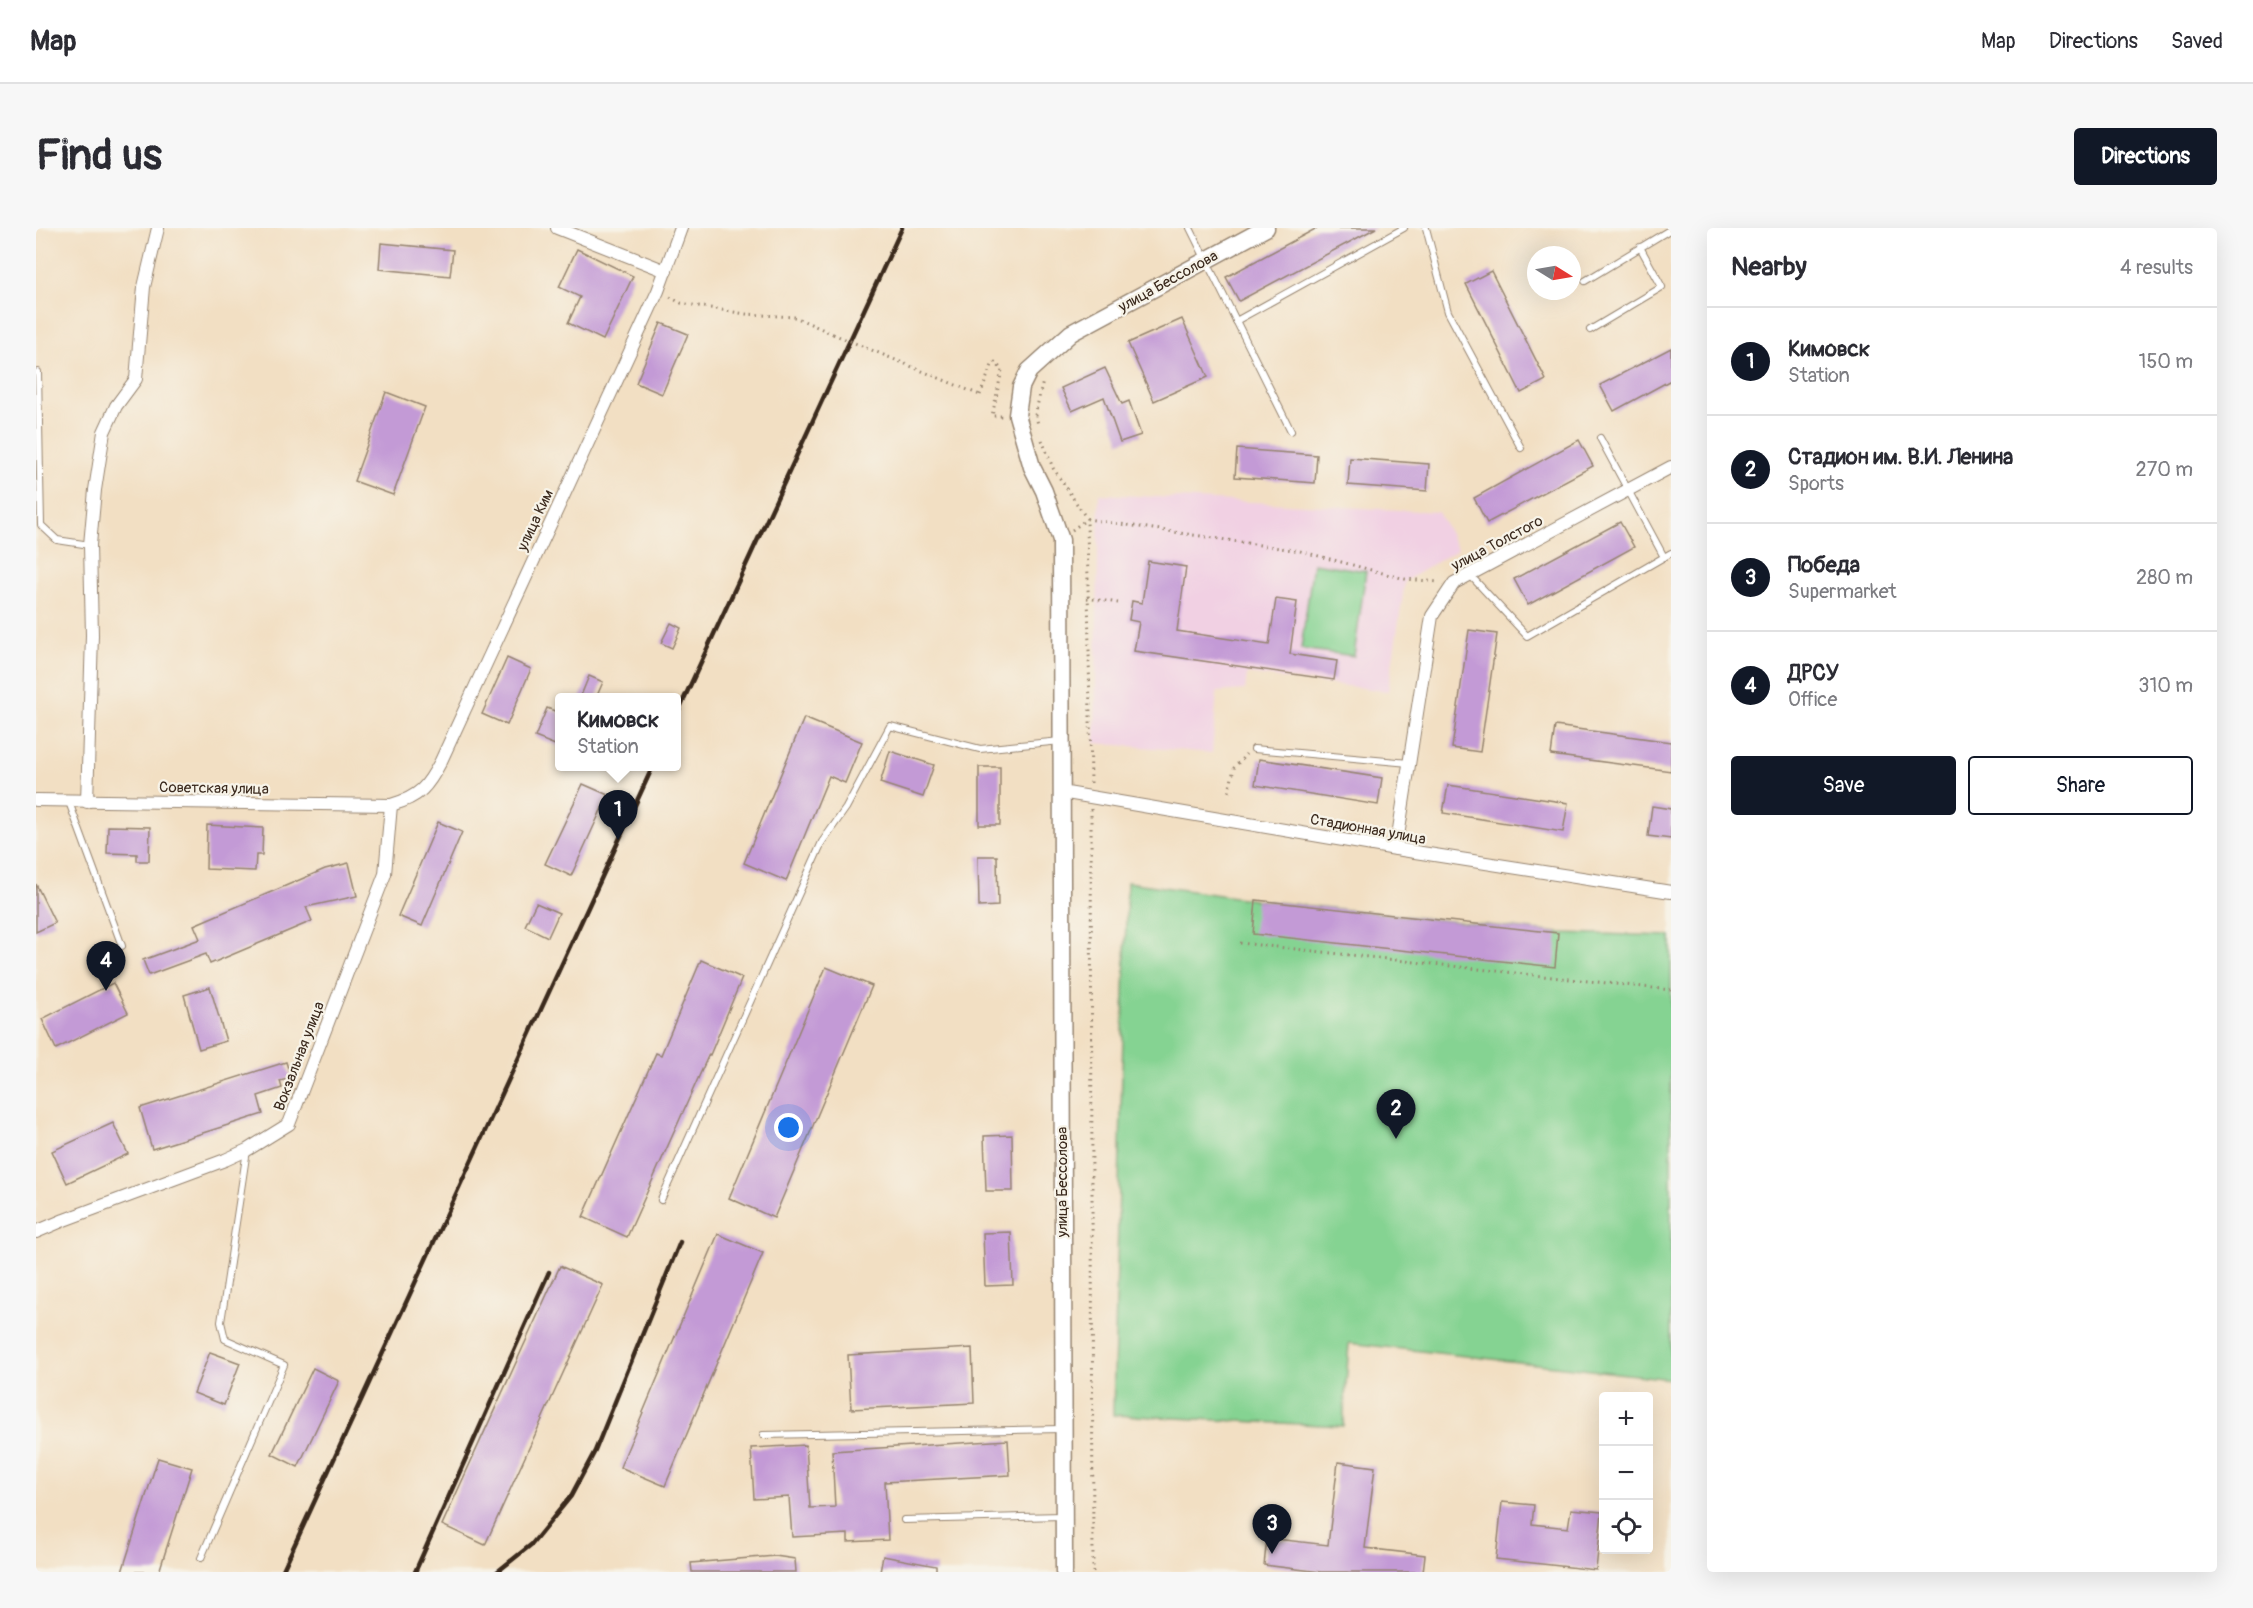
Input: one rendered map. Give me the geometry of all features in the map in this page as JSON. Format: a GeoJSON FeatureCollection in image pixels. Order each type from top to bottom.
{"type":"FeatureCollection","features":[{"type":"Feature","properties":{"kind":"main road","name":"улица Бессолова"},"geometry":{"type":"LineString","coordinates":[[1064,1572],[1060,540],[1044,491],[1032,467],[1017,415],[1021,387],[1029,371],[1071,333],[1266,228]]}},
{"type":"Feature","properties":{"kind":"street"},"geometry":{"type":"LineString","coordinates":[[87,802],[92,636],[90,545],[104,432],[116,406],[136,379],[144,287],[158,228]]}},
{"type":"Feature","properties":{"kind":"street"},"geometry":{"type":"LineString","coordinates":[[557,228],[666,271]]}},
{"type":"Feature","properties":{"kind":"street","name":"улица Ким"},"geometry":{"type":"LineString","coordinates":[[392,805],[407,801],[418,794],[431,780],[658,291],[681,228]]}},
{"type":"Feature","properties":{"kind":"street","name":"улица Толстого"},"geometry":{"type":"LineString","coordinates":[[1396,849],[1432,616],[1454,583],[1671,467]]}},
{"type":"Feature","properties":{"kind":"street","name":"Стадионная улица"},"geometry":{"type":"LineString","coordinates":[[1061,792],[1396,849],[1671,892]]}},
{"type":"Feature","properties":{"kind":"street","name":"Советская улица"},"geometry":{"type":"LineString","coordinates":[[36,800],[392,805]]}},
{"type":"Feature","properties":{"kind":"street","name":"Вокзальная улица"},"geometry":{"type":"LineString","coordinates":[[36,1232],[225,1160],[247,1150],[289,1124],[385,874],[392,805]]}},
{"type":"Feature","properties":{"kind":"lane"},"geometry":{"type":"LineString","coordinates":[[1190,228],[1291,431]]}},
{"type":"Feature","properties":{"kind":"lane"},"geometry":{"type":"LineString","coordinates":[[1236,321],[1404,228]]}},
{"type":"Feature","properties":{"kind":"lane"},"geometry":{"type":"LineString","coordinates":[[1427,228],[1448,312],[1521,448]]}},
{"type":"Feature","properties":{"kind":"lane"},"geometry":{"type":"LineString","coordinates":[[1584,281],[1671,229]]}},
{"type":"Feature","properties":{"kind":"lane"},"geometry":{"type":"LineString","coordinates":[[1590,330],[1662,287],[1640,248]]}},
{"type":"Feature","properties":{"kind":"lane"},"geometry":{"type":"LineString","coordinates":[[38,372],[41,525],[57,540],[90,545]]}},
{"type":"Feature","properties":{"kind":"lane"},"geometry":{"type":"LineString","coordinates":[[1600,438],[1664,557]]}},
{"type":"Feature","properties":{"kind":"lane"},"geometry":{"type":"LineString","coordinates":[[1470,574],[1527,636],[1671,554]]}},
{"type":"Feature","properties":{"kind":"lane"},"geometry":{"type":"LineString","coordinates":[[661,1200],[822,842],[846,808],[890,726],[980,749],[1061,741]]}},
{"type":"Feature","properties":{"kind":"lane"},"geometry":{"type":"LineString","coordinates":[[1254,749],[1409,763]]}},
{"type":"Feature","properties":{"kind":"lane"},"geometry":{"type":"LineString","coordinates":[[69,802],[122,946]]}},
{"type":"Feature","properties":{"kind":"lane"},"geometry":{"type":"LineString","coordinates":[[201,1558],[284,1365],[225,1339],[221,1322],[247,1150]]}},
{"type":"Feature","properties":{"kind":"lane"},"geometry":{"type":"LineString","coordinates":[[763,1435],[1063,1429]]}},
{"type":"Feature","properties":{"kind":"lane"},"geometry":{"type":"LineString","coordinates":[[904,1520],[1064,1516]]}},
{"type":"Feature","properties":{"kind":"path"},"geometry":{"type":"LineString","coordinates":[[658,291],[681,303],[746,314],[795,317],[980,395],[995,362],[1002,370],[992,416],[1035,415]]}},
{"type":"Feature","properties":{"kind":"path"},"geometry":{"type":"LineString","coordinates":[[1044,378],[1035,415],[1039,431],[1053,468],[1087,519],[1091,796],[1093,1572]]}},
{"type":"Feature","properties":{"kind":"path"},"geometry":{"type":"LineString","coordinates":[[1060,540],[1087,519],[1300,551],[1406,579],[1454,583]]}},
{"type":"Feature","properties":{"kind":"path"},"geometry":{"type":"LineString","coordinates":[[1087,598],[1118,603]]}},
{"type":"Feature","properties":{"kind":"path"},"geometry":{"type":"LineString","coordinates":[[1229,792],[1234,768],[1244,755],[1254,749]]}},
{"type":"Feature","properties":{"kind":"path"},"geometry":{"type":"LineString","coordinates":[[1240,943],[1671,990]]}},
{"type":"Feature","properties":{"kind":"shaded area"},"geometry":{"type":"Polygon","coordinates":[[[1099,494],[1438,512],[1458,549],[1405,581],[1388,691],[1247,674],[1245,690],[1217,692],[1212,753],[1095,743],[1099,494]]]}},
{"type":"Feature","properties":{"kind":"green space"},"geometry":{"type":"Polygon","coordinates":[[[1313,563],[1366,571],[1354,656],[1301,649],[1313,563]]]}},
{"type":"Feature","properties":{"kind":"green space"},"geometry":{"type":"Polygon","coordinates":[[[1127,882],[1256,900],[1558,933],[1671,936],[1671,1379],[1349,1343],[1343,1426],[1113,1415],[1127,882]]]}},
{"type":"Feature","properties":{"kind":"building"},"geometry":{"type":"Polygon","coordinates":[[[1317,228],[1376,228],[1239,301],[1226,277],[1317,228]]]}},
{"type":"Feature","properties":{"kind":"building"},"geometry":{"type":"Polygon","coordinates":[[[381,243],[453,250],[450,276],[379,269],[381,243]]]}},
{"type":"Feature","properties":{"kind":"building"},"geometry":{"type":"Polygon","coordinates":[[[577,249],[633,276],[603,340],[568,323],[580,297],[559,287],[577,249]]]}},
{"type":"Feature","properties":{"kind":"building"},"geometry":{"type":"Polygon","coordinates":[[[1491,271],[1546,380],[1521,393],[1466,284],[1491,271]]]}},
{"type":"Feature","properties":{"kind":"building"},"geometry":{"type":"Polygon","coordinates":[[[1182,319],[1208,377],[1154,401],[1128,343],[1182,319]]]}},
{"type":"Feature","properties":{"kind":"building"},"geometry":{"type":"Polygon","coordinates":[[[661,323],[688,334],[662,394],[636,383],[661,323]]]}},
{"type":"Feature","properties":{"kind":"building"},"geometry":{"type":"Polygon","coordinates":[[[1671,348],[1671,380],[1614,411],[1600,385],[1671,348]]]}},
{"type":"Feature","properties":{"kind":"building"},"geometry":{"type":"Polygon","coordinates":[[[1105,368],[1122,404],[1129,401],[1141,435],[1120,442],[1104,397],[1072,411],[1061,388],[1105,368]]]}},
{"type":"Feature","properties":{"kind":"building"},"geometry":{"type":"Polygon","coordinates":[[[386,392],[425,407],[393,495],[354,481],[386,392]]]}},
{"type":"Feature","properties":{"kind":"building"},"geometry":{"type":"Polygon","coordinates":[[[1579,440],[1593,466],[1487,523],[1474,498],[1579,440]]]}},
{"type":"Feature","properties":{"kind":"building"},"geometry":{"type":"Polygon","coordinates":[[[1237,449],[1317,455],[1315,483],[1235,477],[1237,449]]]}},
{"type":"Feature","properties":{"kind":"building"},"geometry":{"type":"Polygon","coordinates":[[[1350,458],[1429,464],[1427,491],[1348,485],[1350,458]]]}},
{"type":"Feature","properties":{"kind":"building"},"geometry":{"type":"Polygon","coordinates":[[[1620,522],[1634,547],[1528,605],[1514,579],[1620,522]]]}},
{"type":"Feature","properties":{"kind":"building"},"geometry":{"type":"Polygon","coordinates":[[[1148,561],[1186,567],[1177,631],[1269,645],[1276,599],[1297,602],[1290,654],[1337,661],[1334,680],[1134,651],[1139,622],[1129,620],[1132,601],[1142,603],[1148,561]]]}},
{"type":"Feature","properties":{"kind":"building"},"geometry":{"type":"Polygon","coordinates":[[[671,623],[681,628],[672,648],[661,643],[671,623]]]}},
{"type":"Feature","properties":{"kind":"building"},"geometry":{"type":"Polygon","coordinates":[[[1469,630],[1497,634],[1480,752],[1452,748],[1469,630]]]}},
{"type":"Feature","properties":{"kind":"building"},"geometry":{"type":"Polygon","coordinates":[[[507,658],[531,669],[507,725],[482,714],[507,658]]]}},
{"type":"Feature","properties":{"kind":"building"},"geometry":{"type":"Polygon","coordinates":[[[589,676],[603,682],[598,693],[582,693],[589,676]]]}},
{"type":"Feature","properties":{"kind":"building"},"geometry":{"type":"Polygon","coordinates":[[[547,708],[555,711],[555,745],[535,737],[547,708]]]}},
{"type":"Feature","properties":{"kind":"building"},"geometry":{"type":"Polygon","coordinates":[[[804,718],[862,742],[845,783],[829,776],[786,881],[744,863],[804,718]]]}},
{"type":"Feature","properties":{"kind":"building"},"geometry":{"type":"Polygon","coordinates":[[[1555,726],[1671,742],[1671,771],[1551,755],[1555,726]]]}},
{"type":"Feature","properties":{"kind":"building"},"geometry":{"type":"Polygon","coordinates":[[[890,751],[934,765],[923,797],[880,783],[890,751]]]}},
{"type":"Feature","properties":{"kind":"building"},"geometry":{"type":"Polygon","coordinates":[[[1259,759],[1382,778],[1378,805],[1255,785],[1259,759]]]}},
{"type":"Feature","properties":{"kind":"building"},"geometry":{"type":"Polygon","coordinates":[[[979,767],[1000,767],[1000,825],[979,825],[979,767]]]}},
{"type":"Feature","properties":{"kind":"building"},"geometry":{"type":"Polygon","coordinates":[[[583,784],[608,795],[571,876],[545,864],[583,784]]]}},
{"type":"Feature","properties":{"kind":"building"},"geometry":{"type":"Polygon","coordinates":[[[1448,785],[1568,803],[1563,832],[1443,813],[1448,785]]]}},
{"type":"Feature","properties":{"kind":"building"},"geometry":{"type":"Polygon","coordinates":[[[1652,806],[1671,809],[1671,839],[1648,836],[1652,806]]]}},
{"type":"Feature","properties":{"kind":"building"},"geometry":{"type":"Polygon","coordinates":[[[438,822],[462,832],[422,926],[398,916],[438,822]]]}},
{"type":"Feature","properties":{"kind":"building"},"geometry":{"type":"Polygon","coordinates":[[[207,825],[263,828],[262,855],[256,855],[255,871],[206,869],[207,825]]]}},
{"type":"Feature","properties":{"kind":"building"},"geometry":{"type":"Polygon","coordinates":[[[108,826],[150,827],[149,861],[137,861],[137,854],[107,853],[108,826]]]}},
{"type":"Feature","properties":{"kind":"building"},"geometry":{"type":"Polygon","coordinates":[[[978,856],[997,856],[998,906],[979,907],[978,856]]]}},
{"type":"Feature","properties":{"kind":"building"},"geometry":{"type":"Polygon","coordinates":[[[349,863],[357,896],[306,907],[312,921],[210,964],[206,954],[149,975],[143,960],[200,939],[194,925],[325,869],[349,863]]]}},
{"type":"Feature","properties":{"kind":"building"},"geometry":{"type":"Polygon","coordinates":[[[36,884],[55,923],[36,932],[36,884]]]}},
{"type":"Feature","properties":{"kind":"building"},"geometry":{"type":"Polygon","coordinates":[[[1256,900],[1558,933],[1555,967],[1253,934],[1256,900]]]}},
{"type":"Feature","properties":{"kind":"building"},"geometry":{"type":"Polygon","coordinates":[[[536,903],[559,913],[548,937],[525,926],[536,903]]]}},
{"type":"Feature","properties":{"kind":"building"},"geometry":{"type":"Polygon","coordinates":[[[701,960],[742,978],[710,1055],[627,1237],[583,1217],[656,1053],[661,1055],[701,960]]]}},
{"type":"Feature","properties":{"kind":"building"},"geometry":{"type":"Polygon","coordinates":[[[826,967],[872,986],[774,1218],[729,1198],[826,967]]]}},
{"type":"Feature","properties":{"kind":"building"},"geometry":{"type":"Polygon","coordinates":[[[113,983],[128,1013],[56,1049],[42,1019],[113,983]]]}},
{"type":"Feature","properties":{"kind":"building"},"geometry":{"type":"Polygon","coordinates":[[[210,987],[226,1041],[199,1049],[184,995],[210,987]]]}},
{"type":"Feature","properties":{"kind":"building"},"geometry":{"type":"Polygon","coordinates":[[[286,1062],[291,1078],[280,1081],[282,1088],[258,1096],[263,1114],[152,1149],[140,1108],[286,1062]]]}},
{"type":"Feature","properties":{"kind":"building"},"geometry":{"type":"Polygon","coordinates":[[[113,1123],[128,1154],[67,1183],[52,1151],[113,1123]]]}},
{"type":"Feature","properties":{"kind":"building"},"geometry":{"type":"Polygon","coordinates":[[[1012,1135],[1013,1191],[986,1191],[984,1136],[1012,1135]]]}},
{"type":"Feature","properties":{"kind":"building"},"geometry":{"type":"Polygon","coordinates":[[[1011,1232],[1013,1285],[985,1286],[983,1233],[1011,1232]]]}},
{"type":"Feature","properties":{"kind":"building"},"geometry":{"type":"Polygon","coordinates":[[[718,1234],[763,1253],[665,1486],[620,1467],[718,1234]]]}},
{"type":"Feature","properties":{"kind":"building"},"geometry":{"type":"Polygon","coordinates":[[[560,1266],[603,1285],[485,1545],[442,1525],[560,1266]]]}},
{"type":"Feature","properties":{"kind":"building"},"geometry":{"type":"Polygon","coordinates":[[[972,1348],[974,1403],[851,1409],[848,1355],[972,1348]]]}},
{"type":"Feature","properties":{"kind":"building"},"geometry":{"type":"Polygon","coordinates":[[[210,1352],[240,1363],[224,1405],[194,1393],[210,1352]]]}},
{"type":"Feature","properties":{"kind":"building"},"geometry":{"type":"Polygon","coordinates":[[[313,1368],[339,1381],[298,1467],[272,1454],[313,1368]]]}},
{"type":"Feature","properties":{"kind":"building"},"geometry":{"type":"Polygon","coordinates":[[[1008,1440],[1010,1475],[885,1482],[888,1540],[848,1542],[848,1534],[792,1537],[789,1497],[754,1499],[751,1448],[806,1445],[810,1508],[835,1507],[832,1451],[1008,1440]]]}},
{"type":"Feature","properties":{"kind":"building"},"geometry":{"type":"Polygon","coordinates":[[[158,1458],[192,1468],[159,1572],[122,1572],[158,1458]]]}},
{"type":"Feature","properties":{"kind":"building"},"geometry":{"type":"Polygon","coordinates":[[[1338,1462],[1375,1467],[1365,1548],[1425,1555],[1423,1572],[1321,1572],[1264,1565],[1267,1538],[1328,1545],[1338,1462]]]}},
{"type":"Feature","properties":{"kind":"building"},"geometry":{"type":"Polygon","coordinates":[[[1502,1502],[1534,1505],[1532,1524],[1568,1528],[1571,1509],[1599,1512],[1596,1570],[1496,1559],[1502,1502]]]}},
{"type":"Feature","properties":{"kind":"building"},"geometry":{"type":"Polygon","coordinates":[[[775,1556],[795,1559],[796,1572],[692,1572],[691,1563],[775,1556]]]}},
{"type":"Feature","properties":{"kind":"building"},"geometry":{"type":"Polygon","coordinates":[[[883,1556],[936,1566],[936,1572],[880,1572],[883,1556]]]}},
{"type":"Feature","properties":{"kind":"railway"},"geometry":{"type":"LineString","coordinates":[[681,705],[902,228]]}},
{"type":"Feature","properties":{"kind":"railway"},"geometry":{"type":"LineString","coordinates":[[282,1572],[651,771]]}},
{"type":"Feature","properties":{"kind":"railway"},"geometry":{"type":"LineString","coordinates":[[497,1572],[532,1544],[571,1496],[595,1451],[680,1242]]}},
{"type":"Feature","properties":{"kind":"railway"},"geometry":{"type":"LineString","coordinates":[[415,1572],[549,1272]]}},
{"type":"Feature","properties":{"kind":"place","name":"Кимовск"},"geometry":{"type":"Point","coordinates":[618,840]}},
{"type":"Feature","properties":{"kind":"place","name":"ДРСУ"},"geometry":{"type":"Point","coordinates":[106,991]}},
{"type":"Feature","properties":{"kind":"place","name":"Стадион им. В.И. Ленина"},"geometry":{"type":"Point","coordinates":[1396,1139]}},
{"type":"Feature","properties":{"kind":"place","name":"Победа"},"geometry":{"type":"Point","coordinates":[1272,1554]}}]}
